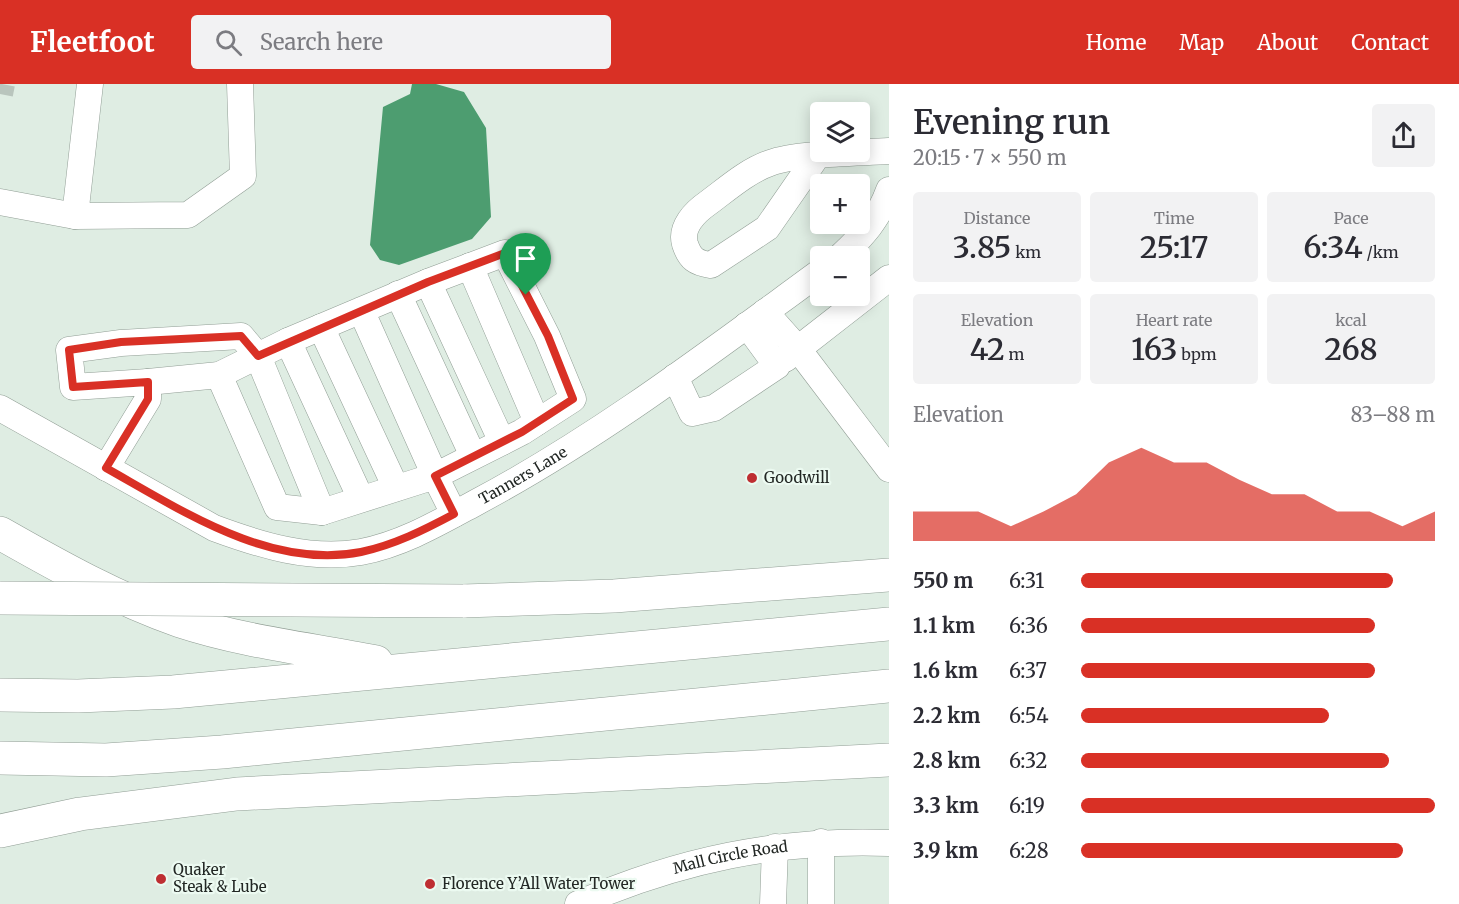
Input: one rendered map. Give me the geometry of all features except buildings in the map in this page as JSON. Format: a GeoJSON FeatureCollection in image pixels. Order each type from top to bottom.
{"type":"FeatureCollection","features":[{"type":"Feature","properties":{"kind":"highway"},"geometry":{"type":"LineString","coordinates":[[0,533],[56,565],[137,604],[179,620],[244,638],[410,668]]}},
{"type":"Feature","properties":{"kind":"highway"},"geometry":{"type":"LineString","coordinates":[[0,598],[463,601],[614,596],[889,575]]}},
{"type":"Feature","properties":{"kind":"highway"},"geometry":{"type":"LineString","coordinates":[[0,694],[78,696],[173,692],[889,624]]}},
{"type":"Feature","properties":{"kind":"highway"},"geometry":{"type":"LineString","coordinates":[[0,758],[106,760],[222,752],[889,686]]}},
{"type":"Feature","properties":{"kind":"highway"},"geometry":{"type":"LineString","coordinates":[[0,831],[154,803],[279,791],[889,760]]}},
{"type":"Feature","properties":{"kind":"street"},"geometry":{"type":"LineString","coordinates":[[75,216],[90,84]]}},
{"type":"Feature","properties":{"kind":"street"},"geometry":{"type":"LineString","coordinates":[[0,202],[75,216],[188,215],[243,176],[240,84]]}},
{"type":"Feature","properties":{"kind":"street"},"geometry":{"type":"LineString","coordinates":[[870,152],[889,151]]}},
{"type":"Feature","properties":{"kind":"street"},"geometry":{"type":"LineString","coordinates":[[817,156],[767,228],[711,265],[698,263],[690,257],[684,241],[686,226],[693,213],[741,178],[771,162],[817,156]]}},
{"type":"Feature","properties":{"kind":"street"},"geometry":{"type":"LineString","coordinates":[[852,246],[868,231],[883,208],[889,190]]}},
{"type":"Feature","properties":{"kind":"street"},"geometry":{"type":"LineString","coordinates":[[219,375],[277,507],[322,512],[435,476],[502,442],[573,399],[548,336],[505,253],[398,294],[288,341],[258,356],[219,375],[73,387],[69,350],[121,342],[241,336],[258,356],[322,512]]}},
{"type":"Feature","properties":{"kind":"street"},"geometry":{"type":"LineString","coordinates":[[470,266],[537,422]]}},
{"type":"Feature","properties":{"kind":"street"},"geometry":{"type":"LineString","coordinates":[[675,377],[692,413],[714,408],[777,366],[889,278]]}},
{"type":"Feature","properties":{"kind":"street","name":"Tanners Lane"},"geometry":{"type":"LineString","coordinates":[[0,408],[214,528],[250,542],[300,552],[359,552],[416,534],[521,479],[585,440],[810,279]]}},
{"type":"Feature","properties":{"kind":"street"},"geometry":{"type":"LineString","coordinates":[[428,282],[502,442]]}},
{"type":"Feature","properties":{"kind":"street"},"geometry":{"type":"LineString","coordinates":[[398,294],[473,456]]}},
{"type":"Feature","properties":{"kind":"street"},"geometry":{"type":"LineString","coordinates":[[361,310],[454,514]]}},
{"type":"Feature","properties":{"kind":"street"},"geometry":{"type":"LineString","coordinates":[[756,318],[798,349],[889,469]]}},
{"type":"Feature","properties":{"kind":"street"},"geometry":{"type":"LineString","coordinates":[[756,318],[777,366]]}},
{"type":"Feature","properties":{"kind":"street"},"geometry":{"type":"LineString","coordinates":[[321,327],[396,488]]}},
{"type":"Feature","properties":{"kind":"street"},"geometry":{"type":"LineString","coordinates":[[288,341],[361,499]]}},
{"type":"Feature","properties":{"kind":"street"},"geometry":{"type":"LineString","coordinates":[[106,468],[148,399],[148,382]]}},
{"type":"Feature","properties":{"kind":"street"},"geometry":{"type":"LineString","coordinates":[[821,842],[821,904]]}},
{"type":"Feature","properties":{"kind":"street","name":"Mall Circle Road"},"geometry":{"type":"LineString","coordinates":[[578,904],[614,888],[692,863],[775,847],[821,842],[889,843]]}},
{"type":"Feature","properties":{"kind":"street"},"geometry":{"type":"LineString","coordinates":[[773,904],[775,847]]}},
{"type":"Feature","properties":{"kind":"shaded area"},"geometry":{"type":"Polygon","coordinates":[[[412,84],[436,84],[464,92],[486,128],[491,217],[472,239],[399,265],[380,260],[370,245],[383,107],[410,94],[412,84]]]}},
{"type":"Feature","properties":{"kind":"tunnel"},"geometry":{"type":"LineString","coordinates":[[0,94],[2,84]]}},
{"type":"Feature","properties":{"kind":"place","name":"Goodwill"},"geometry":{"type":"Point","coordinates":[752,478]}},
{"type":"Feature","properties":{"kind":"place","name":"Quaker Steak & Lube"},"geometry":{"type":"Point","coordinates":[161,879]}},
{"type":"Feature","properties":{"kind":"place","name":"Florence Y’All Water Tower"},"geometry":{"type":"Point","coordinates":[430,884]}},
{"type":"Feature","properties":{"kind":"route"},"geometry":{"type":"LineString","coordinates":[[505,253],[526,295],[548,336],[573,399],[522,432],[435,476],[454,514],[416,534],[359,552],[300,552],[250,542],[214,528],[106,468],[148,399],[148,382],[73,387],[69,350],[121,342],[241,336],[258,356],[428,282],[505,253]]}}]}
